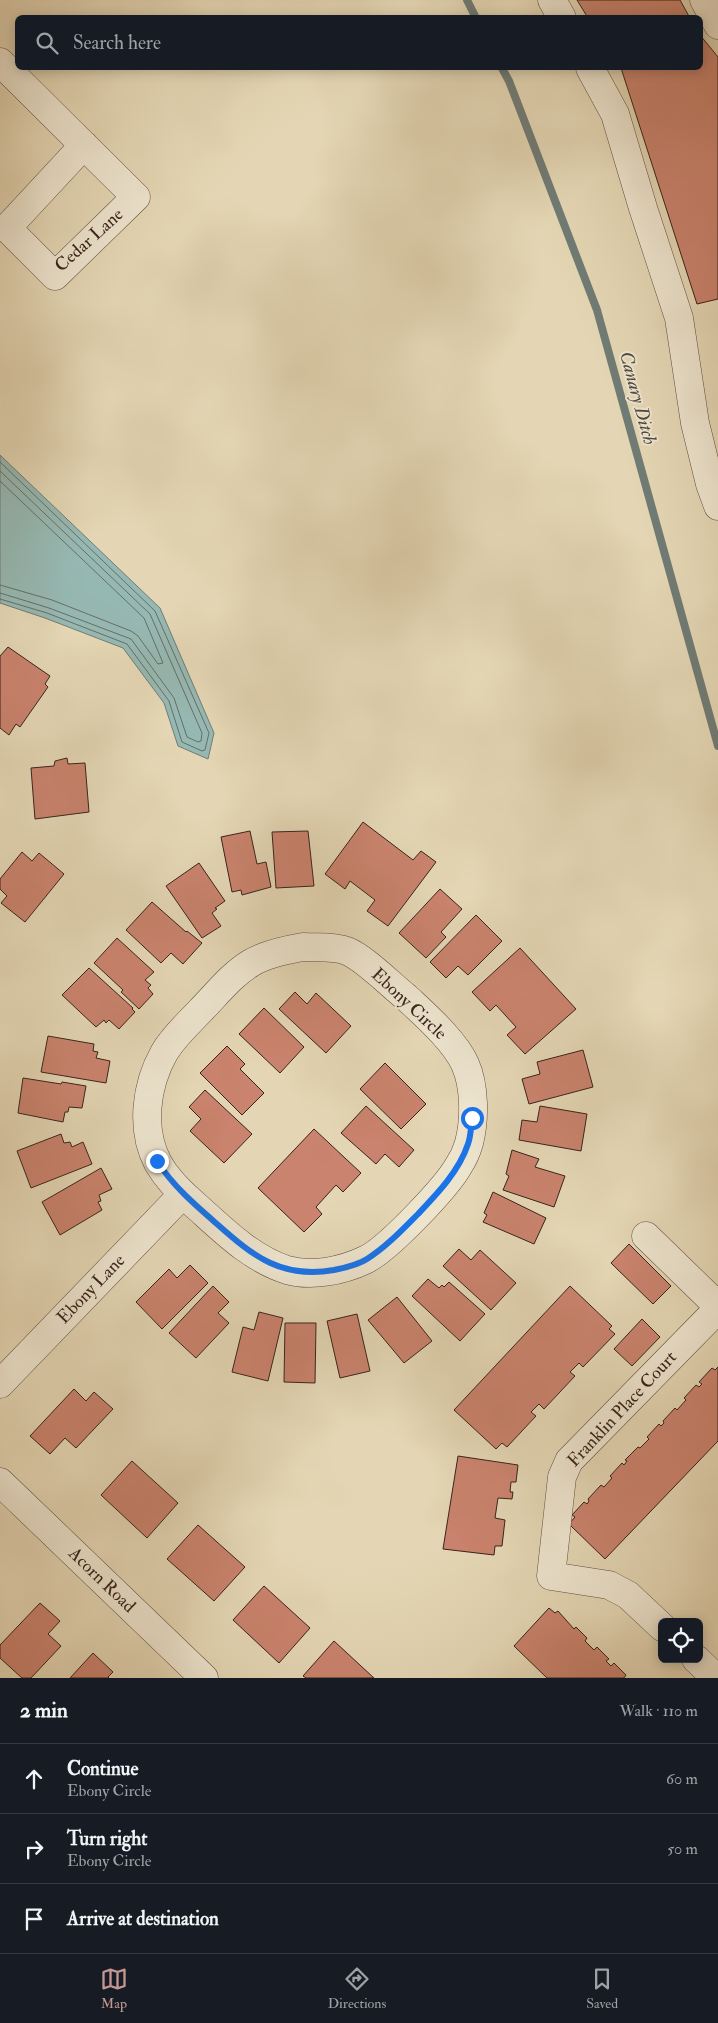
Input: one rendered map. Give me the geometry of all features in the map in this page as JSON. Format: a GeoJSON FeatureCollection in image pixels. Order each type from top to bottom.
{"type":"FeatureCollection","features":[{"type":"Feature","properties":{"kind":"street"},"geometry":{"type":"LineString","coordinates":[[552,0],[560,15]]}},
{"type":"Feature","properties":{"kind":"street"},"geometry":{"type":"LineString","coordinates":[[704,0],[718,25]]}},
{"type":"Feature","properties":{"kind":"street","name":"Cedar Lane"},"geometry":{"type":"LineString","coordinates":[[0,62],[84,145],[136,197],[55,276],[7,228],[84,145]]}},
{"type":"Feature","properties":{"kind":"street"},"geometry":{"type":"LineString","coordinates":[[591,70],[615,114],[679,318],[695,423],[710,484],[718,506]]}},
{"type":"Feature","properties":{"kind":"street","name":"Ebony Circle"},"geometry":{"type":"LineString","coordinates":[[303,947],[348,951],[377,972],[442,1032],[465,1064],[472,1089],[472,1118],[469,1142],[458,1167],[429,1202],[398,1234],[365,1260],[339,1269],[314,1273],[288,1270],[264,1260],[242,1246],[183,1194],[168,1178],[157,1161],[149,1133],[147,1106],[152,1079],[165,1051],[186,1025],[228,982],[251,963],[276,952],[303,947]]}},
{"type":"Feature","properties":{"kind":"street","name":"Ebony Lane"},"geometry":{"type":"LineString","coordinates":[[0,1384],[183,1194]]}},
{"type":"Feature","properties":{"kind":"street","name":"Franklin Place Court"},"geometry":{"type":"LineString","coordinates":[[646,1236],[718,1308],[569,1460],[562,1476],[551,1576],[609,1585],[628,1595],[658,1623]]}},
{"type":"Feature","properties":{"kind":"street","name":"Acorn Road"},"geometry":{"type":"LineString","coordinates":[[0,1482],[204,1678]]}},
{"type":"Feature","properties":{"kind":"street"},"geometry":{"type":"LineString","coordinates":[[700,1663],[716,1678]]}},
{"type":"Feature","properties":{"kind":"water"},"geometry":{"type":"Polygon","coordinates":[[[0,455],[160,608],[214,733],[208,759],[178,746],[164,703],[123,648],[0,603],[0,455]]]}},
{"type":"Feature","properties":{"kind":"building"},"geometry":{"type":"Polygon","coordinates":[[[577,0],[680,0],[688,15],[586,15],[577,0]]]}},
{"type":"Feature","properties":{"kind":"building"},"geometry":{"type":"Polygon","coordinates":[[[703,39],[718,57],[718,299],[697,304],[622,70],[703,70],[703,39]]]}},
{"type":"Feature","properties":{"kind":"building"},"geometry":{"type":"Polygon","coordinates":[[[8,647],[50,676],[45,684],[48,687],[20,727],[16,724],[9,735],[0,728],[0,656],[8,647]]]}},
{"type":"Feature","properties":{"kind":"building"},"geometry":{"type":"Polygon","coordinates":[[[67,758],[68,764],[85,763],[89,812],[35,819],[31,768],[54,766],[55,761],[67,758]]]}},
{"type":"Feature","properties":{"kind":"building"},"geometry":{"type":"Polygon","coordinates":[[[363,822],[413,860],[421,851],[436,862],[388,926],[367,911],[375,900],[350,881],[345,889],[325,874],[363,822]]]}},
{"type":"Feature","properties":{"kind":"building"},"geometry":{"type":"Polygon","coordinates":[[[250,831],[257,864],[266,862],[271,887],[242,895],[241,890],[232,892],[221,837],[250,831]]]}},
{"type":"Feature","properties":{"kind":"building"},"geometry":{"type":"Polygon","coordinates":[[[308,831],[314,886],[276,888],[272,832],[308,831]]]}},
{"type":"Feature","properties":{"kind":"building"},"geometry":{"type":"Polygon","coordinates":[[[22,852],[32,861],[39,853],[64,874],[25,922],[1,903],[7,896],[0,889],[0,879],[22,852]]]}},
{"type":"Feature","properties":{"kind":"building"},"geometry":{"type":"Polygon","coordinates":[[[199,863],[225,901],[215,908],[217,909],[212,913],[221,926],[202,938],[166,886],[199,863]]]}},
{"type":"Feature","properties":{"kind":"building"},"geometry":{"type":"Polygon","coordinates":[[[440,889],[462,909],[441,932],[446,937],[426,958],[399,933],[440,889]]]}},
{"type":"Feature","properties":{"kind":"building"},"geometry":{"type":"Polygon","coordinates":[[[152,902],[186,932],[202,943],[183,964],[171,953],[161,963],[126,930],[152,902]]]}},
{"type":"Feature","properties":{"kind":"building"},"geometry":{"type":"Polygon","coordinates":[[[476,915],[502,941],[468,975],[458,966],[446,978],[430,962],[476,915]]]}},
{"type":"Feature","properties":{"kind":"building"},"geometry":{"type":"Polygon","coordinates":[[[117,938],[154,972],[145,980],[151,985],[148,988],[153,994],[139,1009],[121,992],[123,990],[94,963],[117,938]]]}},
{"type":"Feature","properties":{"kind":"building"},"geometry":{"type":"Polygon","coordinates":[[[520,948],[576,1009],[525,1054],[507,1035],[516,1027],[496,1005],[490,1011],[472,992],[520,948]]]}},
{"type":"Feature","properties":{"kind":"building"},"geometry":{"type":"Polygon","coordinates":[[[89,968],[133,1008],[135,1012],[119,1029],[109,1020],[106,1023],[104,1020],[96,1027],[62,995],[89,968]]]}},
{"type":"Feature","properties":{"kind":"building"},"geometry":{"type":"Polygon","coordinates":[[[295,992],[307,1004],[316,993],[351,1026],[326,1053],[279,1009],[295,992]]]}},
{"type":"Feature","properties":{"kind":"building"},"geometry":{"type":"Polygon","coordinates":[[[264,1008],[304,1047],[280,1073],[239,1034],[264,1008]]]}},
{"type":"Feature","properties":{"kind":"building"},"geometry":{"type":"Polygon","coordinates":[[[48,1036],[94,1044],[93,1051],[98,1052],[96,1058],[110,1061],[106,1083],[41,1072],[48,1036]]]}},
{"type":"Feature","properties":{"kind":"building"},"geometry":{"type":"Polygon","coordinates":[[[227,1046],[245,1064],[240,1069],[264,1093],[242,1115],[200,1073],[227,1046]]]}},
{"type":"Feature","properties":{"kind":"building"},"geometry":{"type":"Polygon","coordinates":[[[583,1050],[593,1087],[529,1104],[522,1079],[540,1074],[537,1062],[583,1050]]]}},
{"type":"Feature","properties":{"kind":"building"},"geometry":{"type":"Polygon","coordinates":[[[385,1063],[426,1104],[401,1129],[360,1089],[385,1063]]]}},
{"type":"Feature","properties":{"kind":"building"},"geometry":{"type":"Polygon","coordinates":[[[23,1078],[86,1086],[82,1108],[69,1107],[68,1112],[65,1112],[63,1122],[18,1113],[23,1078]]]}},
{"type":"Feature","properties":{"kind":"building"},"geometry":{"type":"Polygon","coordinates":[[[205,1090],[252,1134],[224,1163],[190,1131],[201,1119],[189,1107],[205,1090]]]}},
{"type":"Feature","properties":{"kind":"building"},"geometry":{"type":"Polygon","coordinates":[[[366,1106],[414,1150],[399,1167],[385,1154],[376,1164],[341,1133],[366,1106]]]}},
{"type":"Feature","properties":{"kind":"building"},"geometry":{"type":"Polygon","coordinates":[[[540,1106],[587,1114],[581,1151],[519,1140],[522,1120],[537,1122],[540,1106]]]}},
{"type":"Feature","properties":{"kind":"building"},"geometry":{"type":"Polygon","coordinates":[[[314,1129],[361,1173],[343,1192],[336,1185],[316,1207],[322,1214],[304,1232],[258,1188],[314,1129]]]}},
{"type":"Feature","properties":{"kind":"building"},"geometry":{"type":"Polygon","coordinates":[[[61,1134],[64,1143],[70,1142],[72,1147],[83,1142],[92,1164],[31,1188],[17,1151],[61,1134]]]}},
{"type":"Feature","properties":{"kind":"building"},"geometry":{"type":"Polygon","coordinates":[[[512,1150],[539,1159],[535,1167],[565,1176],[554,1207],[503,1190],[509,1176],[506,1174],[512,1150]]]}},
{"type":"Feature","properties":{"kind":"building"},"geometry":{"type":"Polygon","coordinates":[[[101,1168],[112,1189],[99,1195],[101,1201],[98,1202],[102,1210],[60,1235],[42,1202],[101,1168]]]}},
{"type":"Feature","properties":{"kind":"building"},"geometry":{"type":"Polygon","coordinates":[[[493,1192],[546,1218],[534,1244],[483,1222],[487,1215],[484,1213],[493,1192]]]}},
{"type":"Feature","properties":{"kind":"building"},"geometry":{"type":"Polygon","coordinates":[[[629,1244],[671,1286],[653,1304],[611,1263],[629,1244]]]}},
{"type":"Feature","properties":{"kind":"building"},"geometry":{"type":"Polygon","coordinates":[[[459,1249],[471,1260],[480,1250],[516,1283],[491,1310],[443,1266],[459,1249]]]}},
{"type":"Feature","properties":{"kind":"building"},"geometry":{"type":"Polygon","coordinates":[[[190,1265],[208,1283],[162,1329],[136,1302],[169,1269],[177,1278],[190,1265]]]}},
{"type":"Feature","properties":{"kind":"building"},"geometry":{"type":"Polygon","coordinates":[[[428,1279],[439,1288],[442,1285],[444,1287],[449,1282],[485,1314],[460,1341],[412,1296],[428,1279]]]}},
{"type":"Feature","properties":{"kind":"building"},"geometry":{"type":"Polygon","coordinates":[[[213,1286],[229,1302],[218,1313],[229,1323],[196,1358],[169,1333],[213,1286]]]}},
{"type":"Feature","properties":{"kind":"building"},"geometry":{"type":"Polygon","coordinates":[[[570,1286],[612,1326],[609,1329],[615,1334],[583,1367],[579,1363],[570,1372],[575,1376],[544,1409],[539,1404],[531,1412],[536,1416],[507,1447],[502,1443],[496,1449],[454,1410],[570,1286]]]}},
{"type":"Feature","properties":{"kind":"building"},"geometry":{"type":"Polygon","coordinates":[[[397,1297],[432,1341],[404,1363],[368,1320],[397,1297]]]}},
{"type":"Feature","properties":{"kind":"building"},"geometry":{"type":"Polygon","coordinates":[[[259,1312],[283,1318],[268,1381],[232,1372],[243,1327],[254,1330],[259,1312]]]}},
{"type":"Feature","properties":{"kind":"building"},"geometry":{"type":"Polygon","coordinates":[[[357,1314],[370,1371],[340,1378],[327,1321],[357,1314]]]}},
{"type":"Feature","properties":{"kind":"building"},"geometry":{"type":"Polygon","coordinates":[[[642,1319],[660,1337],[632,1366],[614,1349],[642,1319]]]}},
{"type":"Feature","properties":{"kind":"building"},"geometry":{"type":"Polygon","coordinates":[[[285,1323],[316,1323],[315,1383],[284,1382],[285,1323]]]}},
{"type":"Feature","properties":{"kind":"building"},"geometry":{"type":"Polygon","coordinates":[[[718,1367],[718,1441],[605,1559],[569,1524],[575,1517],[572,1515],[584,1502],[587,1504],[588,1499],[601,1485],[604,1487],[612,1478],[610,1476],[622,1463],[624,1465],[627,1461],[625,1460],[638,1447],[640,1448],[649,1439],[647,1437],[659,1424],[661,1426],[664,1423],[663,1421],[675,1408],[677,1410],[686,1400],[684,1398],[696,1385],[699,1387],[702,1384],[699,1382],[712,1368],[715,1370],[718,1367]]]}},
{"type":"Feature","properties":{"kind":"building"},"geometry":{"type":"Polygon","coordinates":[[[74,1389],[86,1401],[94,1392],[113,1409],[76,1448],[65,1438],[50,1454],[30,1436],[74,1389]]]}},
{"type":"Feature","properties":{"kind":"building"},"geometry":{"type":"Polygon","coordinates":[[[458,1456],[518,1465],[516,1482],[511,1482],[510,1492],[513,1492],[512,1499],[498,1498],[495,1518],[505,1520],[502,1546],[495,1546],[494,1555],[443,1549],[458,1456]]]}},
{"type":"Feature","properties":{"kind":"building"},"geometry":{"type":"Polygon","coordinates":[[[132,1461],[178,1503],[147,1538],[101,1495],[132,1461]]]}},
{"type":"Feature","properties":{"kind":"building"},"geometry":{"type":"Polygon","coordinates":[[[198,1525],[245,1567],[214,1601],[167,1559],[198,1525]]]}},
{"type":"Feature","properties":{"kind":"building"},"geometry":{"type":"Polygon","coordinates":[[[264,1586],[310,1628],[279,1663],[233,1620],[264,1586]]]}},
{"type":"Feature","properties":{"kind":"building"},"geometry":{"type":"Polygon","coordinates":[[[40,1603],[60,1621],[48,1634],[61,1646],[31,1678],[22,1678],[0,1658],[0,1645],[40,1603]]]}},
{"type":"Feature","properties":{"kind":"building"},"geometry":{"type":"Polygon","coordinates":[[[549,1608],[555,1613],[558,1611],[574,1629],[576,1627],[587,1638],[585,1641],[594,1650],[597,1647],[609,1659],[606,1661],[611,1666],[614,1663],[626,1675],[624,1678],[547,1678],[514,1646],[549,1608]]]}},
{"type":"Feature","properties":{"kind":"building"},"geometry":{"type":"Polygon","coordinates":[[[334,1641],[374,1678],[306,1678],[303,1676],[334,1641]]]}},
{"type":"Feature","properties":{"kind":"building"},"geometry":{"type":"Polygon","coordinates":[[[93,1653],[113,1672],[109,1678],[70,1678],[93,1653]]]}},
{"type":"Feature","properties":{"kind":"waterway","name":"Canary Ditch"},"geometry":{"type":"LineString","coordinates":[[467,0],[474,15]]}},
{"type":"Feature","properties":{"kind":"waterway","name":"Canary Ditch"},"geometry":{"type":"LineString","coordinates":[[503,70],[509,81],[597,310],[718,746]]}},
{"type":"Feature","properties":{"kind":"route"},"geometry":{"type":"LineString","coordinates":[[157,1161],[168,1178],[183,1194],[242,1246],[264,1260],[288,1270],[314,1273],[339,1269],[365,1260],[398,1234],[429,1202],[458,1167],[469,1142],[472,1118]]}}]}
